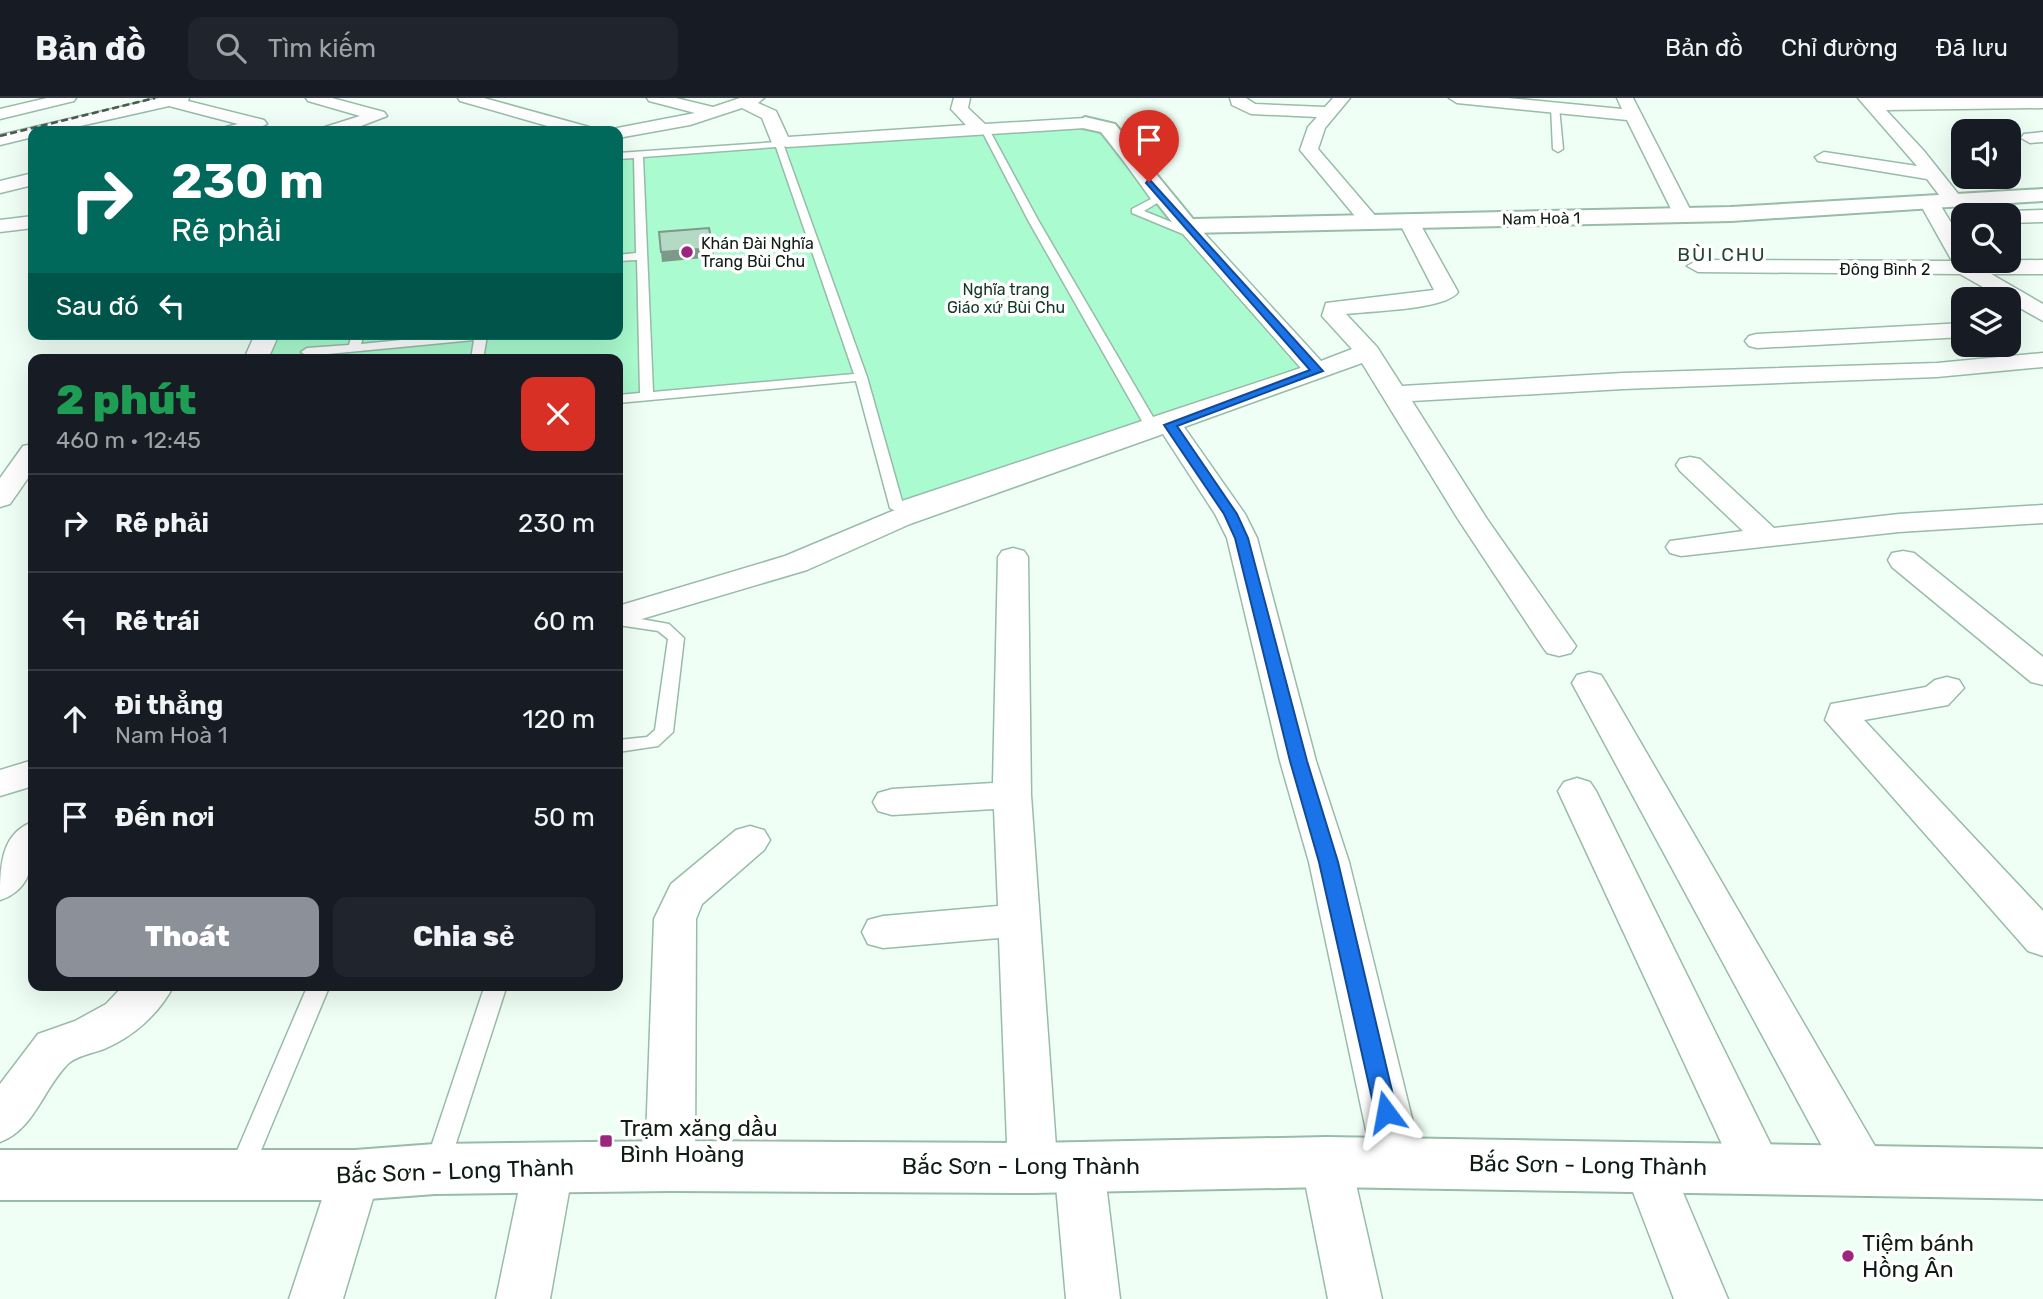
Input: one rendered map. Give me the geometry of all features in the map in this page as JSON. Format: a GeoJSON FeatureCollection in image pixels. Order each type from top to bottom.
{"type":"FeatureCollection","features":[{"type":"Feature","properties":{"kind":"street"},"geometry":{"type":"LineString","coordinates":[[0,114],[68,98]]}},
{"type":"Feature","properties":{"kind":"street"},"geometry":{"type":"LineString","coordinates":[[314,98],[378,116],[347,126]]}},
{"type":"Feature","properties":{"kind":"street"},"geometry":{"type":"LineString","coordinates":[[466,98],[565,126]]}},
{"type":"Feature","properties":{"kind":"street"},"geometry":{"type":"LineString","coordinates":[[655,98],[715,113]]}},
{"type":"Feature","properties":{"kind":"street"},"geometry":{"type":"LineString","coordinates":[[961,98],[959,109],[982,129]]}},
{"type":"Feature","properties":{"kind":"street"},"geometry":{"type":"LineString","coordinates":[[1238,98],[1238,102],[1251,109],[1336,105]]}},
{"type":"Feature","properties":{"kind":"street"},"geometry":{"type":"LineString","coordinates":[[1457,98],[1555,107],[1629,106],[1683,215]]}},
{"type":"Feature","properties":{"kind":"street"},"geometry":{"type":"LineString","coordinates":[[60,126],[175,99],[263,125]]}},
{"type":"Feature","properties":{"kind":"street"},"geometry":{"type":"LineString","coordinates":[[623,132],[715,113],[750,101],[771,115],[778,139],[782,142],[1085,122],[1108,128],[1187,226],[1317,371]]}},
{"type":"Feature","properties":{"kind":"street"},"geometry":{"type":"LineString","coordinates":[[1868,102],[2043,103]]}},
{"type":"Feature","properties":{"kind":"street"},"geometry":{"type":"LineString","coordinates":[[1868,102],[1933,174],[1953,203]]}},
{"type":"Feature","properties":{"kind":"street"},"geometry":{"type":"LineString","coordinates":[[1336,105],[1317,127],[1309,150],[1371,223]]}},
{"type":"Feature","properties":{"kind":"street"},"geometry":{"type":"LineString","coordinates":[[0,141],[28,134]]}},
{"type":"Feature","properties":{"kind":"street"},"geometry":{"type":"LineString","coordinates":[[1824,157],[1933,174]]}},
{"type":"Feature","properties":{"kind":"street"},"geometry":{"type":"LineString","coordinates":[[0,187],[28,180]]}},
{"type":"Feature","properties":{"kind":"street","name":"Nam Hoà 1"},"geometry":{"type":"LineString","coordinates":[[1998,203],[2043,195]]}},
{"type":"Feature","properties":{"kind":"street","name":"Nam Hoà 1"},"geometry":{"type":"LineString","coordinates":[[1187,226],[1951,210]]}},
{"type":"Feature","properties":{"kind":"street"},"geometry":{"type":"LineString","coordinates":[[1935,211],[1951,240]]}},
{"type":"Feature","properties":{"kind":"street"},"geometry":{"type":"LineString","coordinates":[[2021,217],[2043,216]]}},
{"type":"Feature","properties":{"kind":"street"},"geometry":{"type":"LineString","coordinates":[[1409,222],[1447,292],[1437,297],[1334,308],[1334,316],[1368,352],[1473,519],[1559,646]]}},
{"type":"Feature","properties":{"kind":"street"},"geometry":{"type":"LineString","coordinates":[[0,226],[28,223]]}},
{"type":"Feature","properties":{"kind":"street","name":"Đông Bình 2"},"geometry":{"type":"LineString","coordinates":[[1698,266],[1951,269]]}},
{"type":"Feature","properties":{"kind":"street","name":"Đông Bình 2"},"geometry":{"type":"LineString","coordinates":[[2021,268],[2043,267]]}},
{"type":"Feature","properties":{"kind":"street"},"geometry":{"type":"LineString","coordinates":[[1974,273],[2043,314]]}},
{"type":"Feature","properties":{"kind":"street"},"geometry":{"type":"LineString","coordinates":[[1757,341],[1951,331]]}},
{"type":"Feature","properties":{"kind":"street"},"geometry":{"type":"LineString","coordinates":[[625,619],[796,563],[900,517],[1368,352]]}},
{"type":"Feature","properties":{"kind":"street"},"geometry":{"type":"LineString","coordinates":[[1396,394],[1623,381],[1937,370],[2043,360]]}},
{"type":"Feature","properties":{"kind":"street"},"geometry":{"type":"LineString","coordinates":[[1160,424],[1230,514],[1242,538],[1298,761],[1329,862],[1398,1163]]}},
{"type":"Feature","properties":{"kind":"street"},"geometry":{"type":"LineString","coordinates":[[0,498],[28,459]]}},
{"type":"Feature","properties":{"kind":"street"},"geometry":{"type":"LineString","coordinates":[[1690,465],[1766,537]]}},
{"type":"Feature","properties":{"kind":"street"},"geometry":{"type":"LineString","coordinates":[[1681,547],[1899,523],[2043,514]]}},
{"type":"Feature","properties":{"kind":"street"},"geometry":{"type":"LineString","coordinates":[[1013,557],[1012,795],[1020,920],[1056,1167],[1093,1299]]}},
{"type":"Feature","properties":{"kind":"street"},"geometry":{"type":"LineString","coordinates":[[1903,560],[2043,674]]}},
{"type":"Feature","properties":{"kind":"street"},"geometry":{"type":"LineString","coordinates":[[1588,683],[1861,1169]]}},
{"type":"Feature","properties":{"kind":"street"},"geometry":{"type":"LineString","coordinates":[[1947,688],[1936,697],[1844,712],[1843,720],[2035,920]]}},
{"type":"Feature","properties":{"kind":"street"},"geometry":{"type":"LineString","coordinates":[[0,783],[28,775]]}},
{"type":"Feature","properties":{"kind":"street"},"geometry":{"type":"LineString","coordinates":[[1577,791],[1757,1167]]}},
{"type":"Feature","properties":{"kind":"street"},"geometry":{"type":"LineString","coordinates":[[892,802],[1012,795]]}},
{"type":"Feature","properties":{"kind":"street"},"geometry":{"type":"LineString","coordinates":[[670,1166],[675,919],[686,895],[750,840]]}},
{"type":"Feature","properties":{"kind":"street"},"geometry":{"type":"LineString","coordinates":[[0,885],[28,843]]}},
{"type":"Feature","properties":{"kind":"street"},"geometry":{"type":"LineString","coordinates":[[883,932],[1020,920]]}},
{"type":"Feature","properties":{"kind":"street"},"geometry":{"type":"LineString","coordinates":[[0,1121],[54,1048],[91,1034],[122,1017],[146,991]]}},
{"type":"Feature","properties":{"kind":"street"},"geometry":{"type":"LineString","coordinates":[[1326,1162],[1355,1299]]}},
{"type":"Feature","properties":{"kind":"street","name":"Bắc Sơn - Long Thành"},"geometry":{"type":"LineString","coordinates":[[0,1175],[355,1175],[435,1169],[670,1166],[1056,1167],[1326,1162],[1757,1167],[2043,1174]]}},
{"type":"Feature","properties":{"kind":"street"},"geometry":{"type":"LineString","coordinates":[[1648,1166],[1701,1299]]}},
{"type":"Feature","properties":{"kind":"street"},"geometry":{"type":"LineString","coordinates":[[523,1299],[548,1169]]}},
{"type":"Feature","properties":{"kind":"street"},"geometry":{"type":"LineString","coordinates":[[316,1299],[355,1175]]}},
{"type":"Feature","properties":{"kind":"lane"},"geometry":{"type":"LineString","coordinates":[[1555,107],[1558,149]]}},
{"type":"Feature","properties":{"kind":"lane"},"geometry":{"type":"LineString","coordinates":[[623,156],[638,155],[779,144],[982,129],[1084,124],[1105,129],[1157,200],[1136,211],[1187,232],[1309,369],[1160,424],[897,508],[861,377],[779,144]]}},
{"type":"Feature","properties":{"kind":"lane"},"geometry":{"type":"LineString","coordinates":[[982,129],[1033,220],[1160,424]]}},
{"type":"Feature","properties":{"kind":"lane"},"geometry":{"type":"LineString","coordinates":[[638,155],[647,396]]}},
{"type":"Feature","properties":{"kind":"lane"},"geometry":{"type":"LineString","coordinates":[[623,258],[642,256]]}},
{"type":"Feature","properties":{"kind":"lane"},"geometry":{"type":"LineString","coordinates":[[354,348],[356,340]]}},
{"type":"Feature","properties":{"kind":"lane"},"geometry":{"type":"LineString","coordinates":[[307,352],[432,340]]}},
{"type":"Feature","properties":{"kind":"lane"},"geometry":{"type":"LineString","coordinates":[[623,398],[861,377]]}},
{"type":"Feature","properties":{"kind":"lane"},"geometry":{"type":"LineString","coordinates":[[623,745],[652,742],[664,732],[676,638],[663,627],[625,619]]}},
{"type":"Feature","properties":{"kind":"lane"},"geometry":{"type":"LineString","coordinates":[[239,1175],[316,991]]}},
{"type":"Feature","properties":{"kind":"lane"},"geometry":{"type":"LineString","coordinates":[[435,1169],[494,991]]}},
{"type":"Feature","properties":{"kind":"green space","name":"Nghĩa trang Giáo xứ Bùi Chu"},"geometry":{"type":"Polygon","coordinates":[[[1085,123],[1108,128],[1317,371],[900,518],[856,380],[623,399],[623,354],[262,354],[269,340],[623,340],[623,156],[1085,123]]]}},
{"type":"Feature","properties":{"kind":"building"},"geometry":{"type":"Polygon","coordinates":[[[709,228],[713,248],[661,252],[659,232],[709,228]]]}},
{"type":"Feature","properties":{"kind":"railway"},"geometry":{"type":"LineString","coordinates":[[41,126],[155,98]]}},
{"type":"Feature","properties":{"kind":"railway"},"geometry":{"type":"LineString","coordinates":[[0,136],[28,129]]}},
{"type":"Feature","properties":{"kind":"place","name":"Khán Đài Nghĩa Trang Bùi Chu"},"geometry":{"type":"Point","coordinates":[687,252]}},
{"type":"Feature","properties":{"kind":"place","name":"Trạm xăng dầu Bình Hoàng"},"geometry":{"type":"Point","coordinates":[606,1141]}},
{"type":"Feature","properties":{"kind":"place","name":"Tiệm bánh Hồng Ân"},"geometry":{"type":"Point","coordinates":[1848,1256]}},
{"type":"Feature","properties":{"kind":"district","name":"BÙI CHU"},"geometry":{"type":"Point","coordinates":[1722,254]}},
{"type":"Feature","properties":{"kind":"route"},"geometry":{"type":"LineString","coordinates":[[1149,182],[1317,371],[1170,425],[1230,514],[1242,538],[1298,761],[1329,862],[1386,1112]]}}]}
